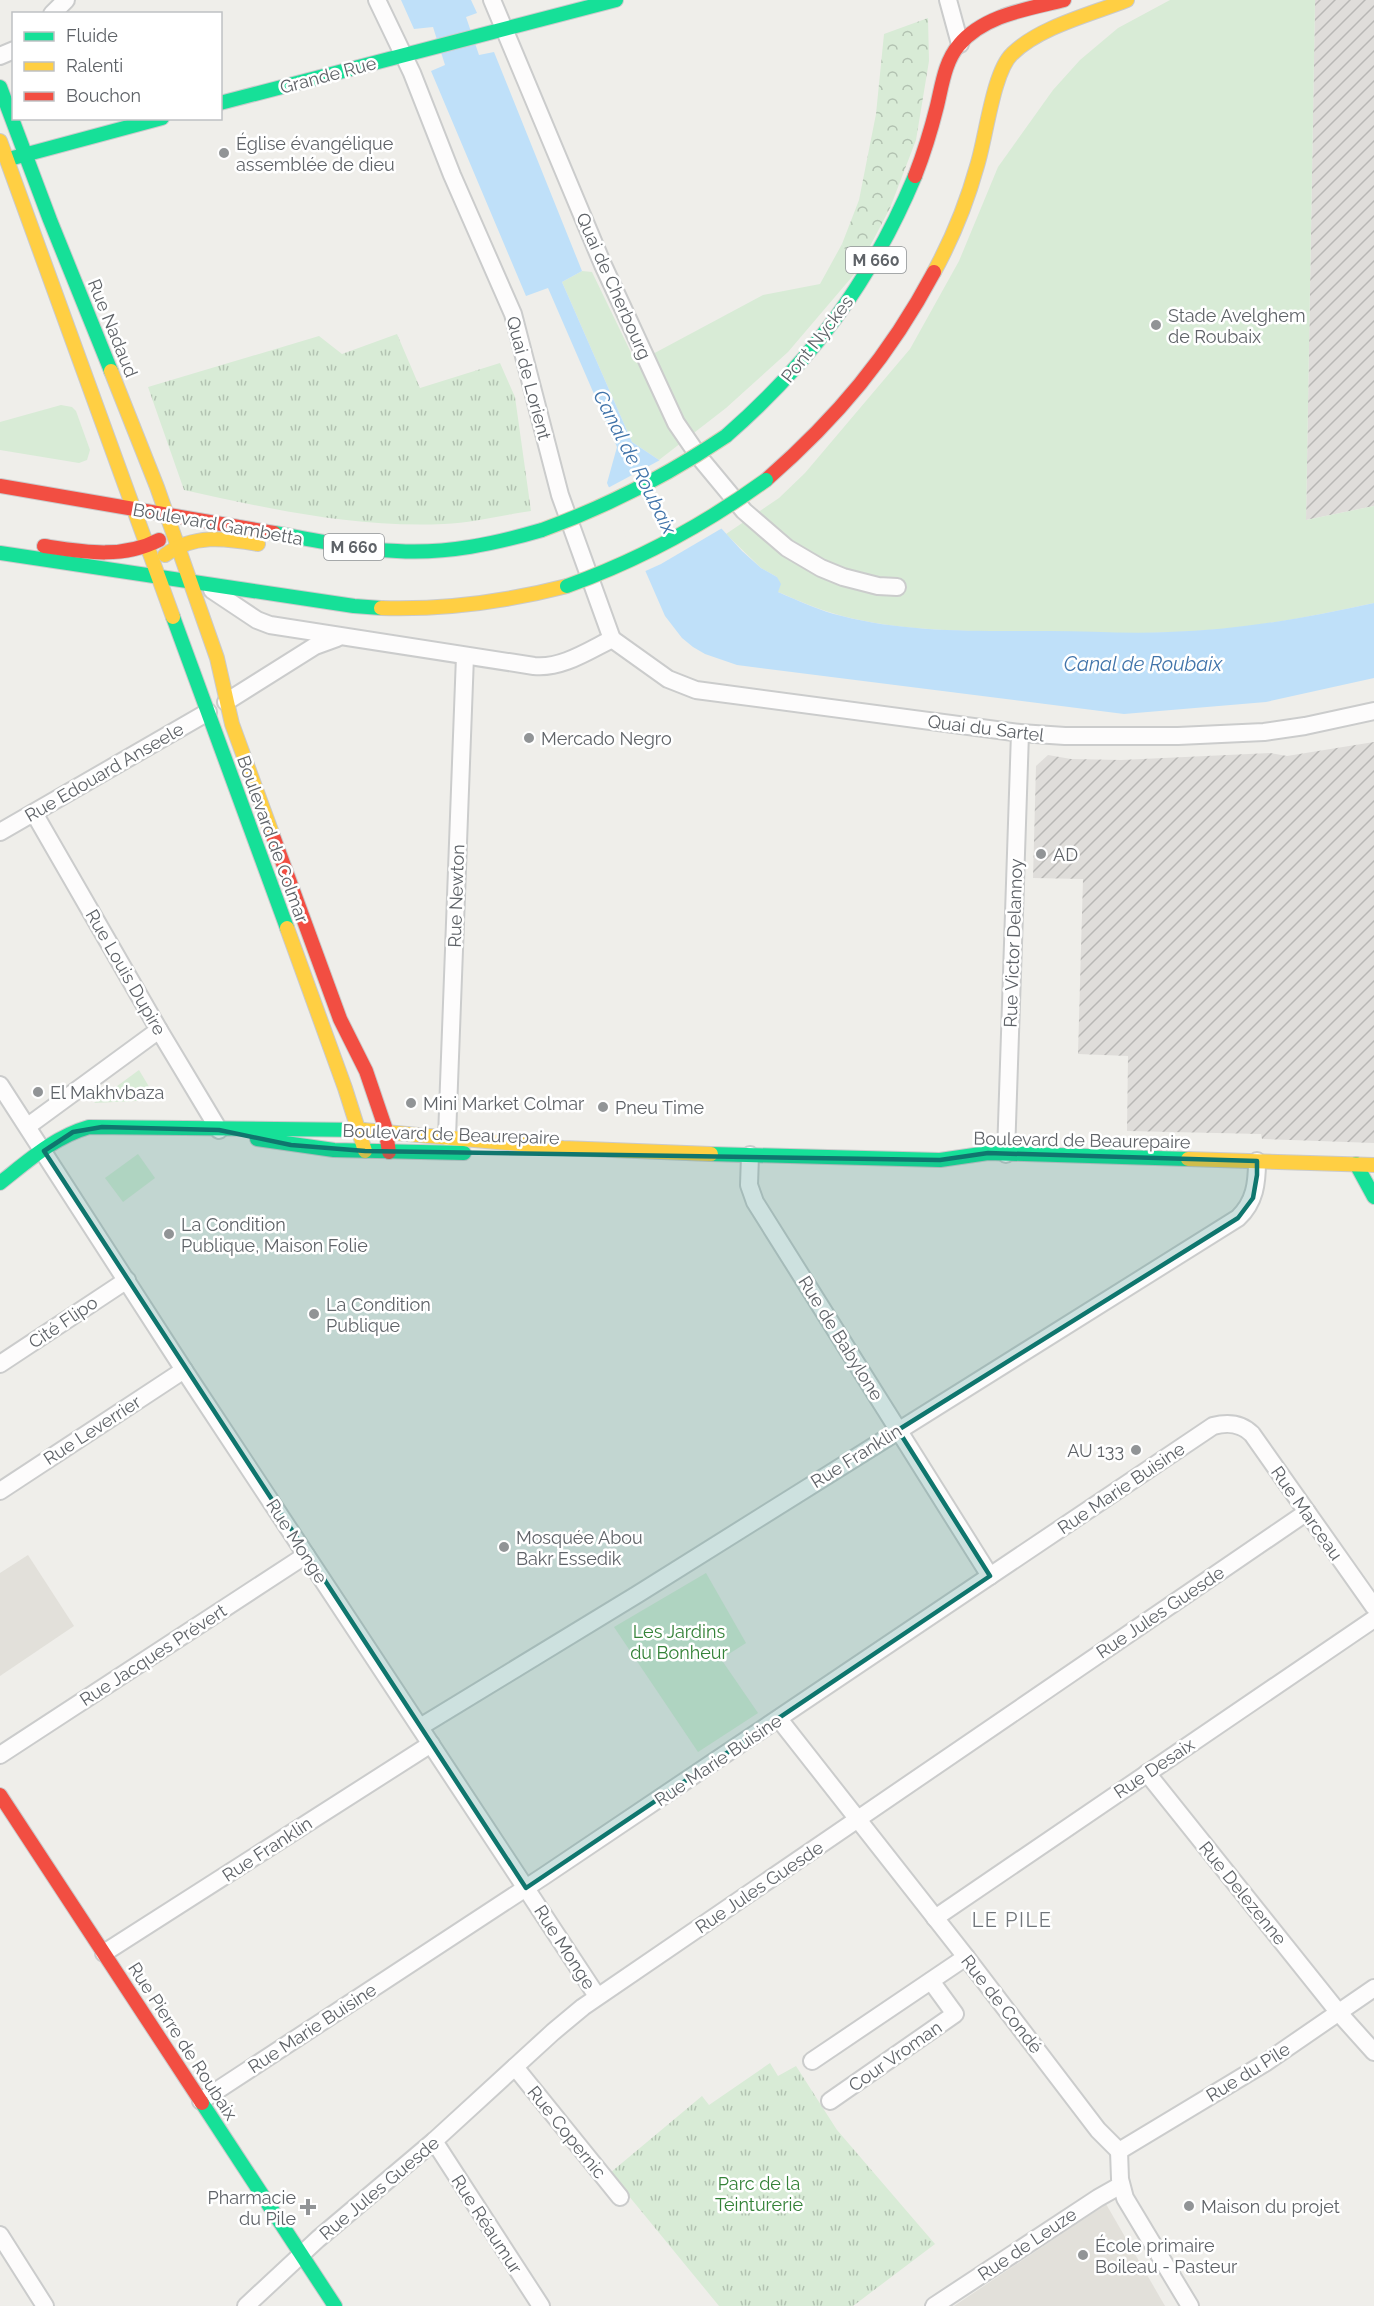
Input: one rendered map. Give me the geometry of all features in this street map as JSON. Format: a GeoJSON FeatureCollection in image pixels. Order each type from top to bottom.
{"type":"FeatureCollection","features":[{"type":"Feature","properties":{"kind":"main road"},"geometry":{"type":"LineString","coordinates":[[504,30],[616,0]]}},
{"type":"Feature","properties":{"kind":"main road","name":"M 660"},"geometry":{"type":"LineString","coordinates":[[960,44],[973,32],[998,18],[1064,0]]}},
{"type":"Feature","properties":{"kind":"main road","name":"M 660"},"geometry":{"type":"LineString","coordinates":[[0,553],[354,606],[418,610],[509,601],[567,586],[625,564],[677,539],[766,480],[806,446],[852,396],[894,341],[921,299],[939,265],[964,205],[984,143],[995,92],[1005,61],[1024,42],[1127,0]]}},
{"type":"Feature","properties":{"kind":"main road","name":"Grande Rue"},"geometry":{"type":"LineString","coordinates":[[222,102],[504,30]]}},
{"type":"Feature","properties":{"kind":"main road","name":"Pont Nyckes"},"geometry":{"type":"LineString","coordinates":[[542,530],[621,500],[673,471],[726,436],[762,404],[807,357],[837,319],[876,259],[912,183],[948,66],[960,44]]}},
{"type":"Feature","properties":{"kind":"main road","name":"Rue Nadaud"},"geometry":{"type":"LineString","coordinates":[[0,87],[12,120]]}},
{"type":"Feature","properties":{"kind":"main road","name":"Rue Nadaud"},"geometry":{"type":"LineString","coordinates":[[12,120],[178,547]]}},
{"type":"Feature","properties":{"kind":"main road"},"geometry":{"type":"LineString","coordinates":[[3,160],[155,120]]}},
{"type":"Feature","properties":{"kind":"main road"},"geometry":{"type":"LineString","coordinates":[[0,141],[3,160],[135,510]]}},
{"type":"Feature","properties":{"kind":"main road","name":"Boulevard Gambetta"},"geometry":{"type":"LineString","coordinates":[[0,486],[360,548],[392,551],[436,552],[470,549],[542,530]]}},
{"type":"Feature","properties":{"kind":"main road","name":"Boulevard de Colmar"},"geometry":{"type":"LineString","coordinates":[[135,510],[365,1151]]}},
{"type":"Feature","properties":{"kind":"main road"},"geometry":{"type":"LineString","coordinates":[[0,540],[103,554],[159,540],[162,537],[167,515]]}},
{"type":"Feature","properties":{"kind":"main road"},"geometry":{"type":"LineString","coordinates":[[158,577],[164,557],[178,547],[192,542],[226,539],[333,555],[392,551]]}},
{"type":"Feature","properties":{"kind":"main road","name":"Boulevard de Colmar"},"geometry":{"type":"LineString","coordinates":[[178,547],[197,583],[232,724],[340,1019],[363,1063],[386,1131],[389,1152]]}},
{"type":"Feature","properties":{"kind":"main road","name":"Boulevard de Beaurepaire"},"geometry":{"type":"LineString","coordinates":[[0,1184],[73,1132],[89,1127],[386,1131],[563,1148],[750,1155],[940,1160],[980,1154],[1006,1154],[1374,1165]]}},
{"type":"Feature","properties":{"kind":"main road","name":"Boulevard de Beaurepaire"},"geometry":{"type":"LineString","coordinates":[[219,1130],[291,1145],[365,1151],[567,1156],[683,1153]]}},
{"type":"Feature","properties":{"kind":"main road"},"geometry":{"type":"LineString","coordinates":[[1356,1164],[1374,1197]]}},
{"type":"Feature","properties":{"kind":"main road","name":"Rue Pierre de Roubaix"},"geometry":{"type":"LineString","coordinates":[[0,1795],[335,2306]]}},
{"type":"Feature","properties":{"kind":"street"},"geometry":{"type":"LineString","coordinates":[[54,12],[66,0]]}},
{"type":"Feature","properties":{"kind":"street","name":"Quai de Lorient"},"geometry":{"type":"LineString","coordinates":[[377,0],[412,73],[452,175],[513,314],[560,495],[612,639]]}},
{"type":"Feature","properties":{"kind":"street","name":"Quai de Cherbourg"},"geometry":{"type":"LineString","coordinates":[[492,0],[603,265],[676,423],[699,458],[757,523],[787,548],[822,568],[866,584],[897,587]]}},
{"type":"Feature","properties":{"kind":"street"},"geometry":{"type":"LineString","coordinates":[[948,0],[960,44]]}},
{"type":"Feature","properties":{"kind":"street"},"geometry":{"type":"LineString","coordinates":[[197,583],[265,623],[342,637],[544,667],[561,663],[612,639]]}},
{"type":"Feature","properties":{"kind":"street"},"geometry":{"type":"LineString","coordinates":[[226,702],[320,644],[342,637]]}},
{"type":"Feature","properties":{"kind":"street","name":"Quai du Sartel"},"geometry":{"type":"LineString","coordinates":[[612,639],[668,679],[696,690],[1020,733],[1087,737],[1242,734],[1305,726],[1374,711]]}},
{"type":"Feature","properties":{"kind":"street","name":"Rue Newton"},"geometry":{"type":"LineString","coordinates":[[447,1137],[465,656]]}},
{"type":"Feature","properties":{"kind":"street","name":"Rue Edouard Anseele"},"geometry":{"type":"LineString","coordinates":[[0,831],[208,712]]}},
{"type":"Feature","properties":{"kind":"street","name":"Rue Victor Delannoy"},"geometry":{"type":"LineString","coordinates":[[1006,1154],[1020,733]]}},
{"type":"Feature","properties":{"kind":"street","name":"Rue Louis Dupire"},"geometry":{"type":"LineString","coordinates":[[34,813],[219,1130]]}},
{"type":"Feature","properties":{"kind":"street"},"geometry":{"type":"LineString","coordinates":[[28,1126],[159,1030]]}},
{"type":"Feature","properties":{"kind":"street","name":"Rue Monge"},"geometry":{"type":"LineString","coordinates":[[0,1085],[184,1370],[597,1996]]}},
{"type":"Feature","properties":{"kind":"street","name":"Rue de Babylone"},"geometry":{"type":"LineString","coordinates":[[750,1155],[749,1185],[755,1202],[990,1576]]}},
{"type":"Feature","properties":{"kind":"street","name":"Rue Franklin"},"geometry":{"type":"LineString","coordinates":[[420,1727],[648,1588],[1238,1218],[1248,1209],[1253,1198],[1257,1161]]}},
{"type":"Feature","properties":{"kind":"street","name":"Cité Flipo"},"geometry":{"type":"LineString","coordinates":[[0,1364],[127,1280]]}},
{"type":"Feature","properties":{"kind":"street","name":"Rue Leverrier"},"geometry":{"type":"LineString","coordinates":[[0,1491],[184,1370]]}},
{"type":"Feature","properties":{"kind":"street","name":"Rue Marceau"},"geometry":{"type":"LineString","coordinates":[[1235,1424],[1252,1434],[1374,1608]]}},
{"type":"Feature","properties":{"kind":"street","name":"Rue Marie Buisine"},"geometry":{"type":"LineString","coordinates":[[201,2101],[526,1888],[1205,1431],[1218,1425],[1235,1424]]}},
{"type":"Feature","properties":{"kind":"street","name":"Rue Jules Guesde"},"geometry":{"type":"LineString","coordinates":[[246,2306],[301,2255],[434,2141],[553,2032],[597,1996],[1307,1512]]}},
{"type":"Feature","properties":{"kind":"street","name":"Rue Jacques Prévert"},"geometry":{"type":"LineString","coordinates":[[0,1755],[306,1555]]}},
{"type":"Feature","properties":{"kind":"street","name":"Rue Desaix"},"geometry":{"type":"LineString","coordinates":[[935,1918],[1374,1619]]}},
{"type":"Feature","properties":{"kind":"street","name":"Rue de Condé"},"geometry":{"type":"LineString","coordinates":[[779,1719],[1098,2130],[1119,2151]]}},
{"type":"Feature","properties":{"kind":"street","name":"Rue Franklin"},"geometry":{"type":"LineString","coordinates":[[104,1953],[431,1744]]}},
{"type":"Feature","properties":{"kind":"street","name":"Rue Delezenne"},"geometry":{"type":"LineString","coordinates":[[1147,1773],[1339,2013],[1374,2052]]}},
{"type":"Feature","properties":{"kind":"street"},"geometry":{"type":"LineString","coordinates":[[812,2061],[966,1957]]}},
{"type":"Feature","properties":{"kind":"street","name":"Cour Vroman"},"geometry":{"type":"LineString","coordinates":[[830,2101],[955,2014],[931,1981]]}},
{"type":"Feature","properties":{"kind":"street","name":"Rue du Pile"},"geometry":{"type":"LineString","coordinates":[[1119,2151],[1265,2063],[1374,1988]]}},
{"type":"Feature","properties":{"kind":"street","name":"Rue Copernic"},"geometry":{"type":"LineString","coordinates":[[515,2067],[620,2197]]}},
{"type":"Feature","properties":{"kind":"street","name":"Rue Réaumur"},"geometry":{"type":"LineString","coordinates":[[434,2141],[541,2306]]}},
{"type":"Feature","properties":{"kind":"street"},"geometry":{"type":"LineString","coordinates":[[1119,2151],[1121,2185],[1125,2198],[1190,2306]]}},
{"type":"Feature","properties":{"kind":"street","name":"Rue de Leuze"},"geometry":{"type":"LineString","coordinates":[[934,2306],[1121,2185]]}},
{"type":"Feature","properties":{"kind":"street"},"geometry":{"type":"LineString","coordinates":[[0,2235],[45,2306]]}},
{"type":"Feature","properties":{"kind":"highlighted area"},"geometry":{"type":"Polygon","coordinates":[[[102,1127],[219,1130],[291,1145],[365,1151],[940,1160],[988,1153],[1257,1161],[1257,1175],[1253,1198],[1238,1218],[898,1430],[990,1576],[526,1888],[44,1151],[73,1132],[102,1127]]]}},
{"type":"Feature","properties":{"kind":"shaded area"},"geometry":{"type":"Polygon","coordinates":[[[1315,0],[1374,0],[1374,506],[1306,520],[1315,0]]]}},
{"type":"Feature","properties":{"kind":"shaded area"},"geometry":{"type":"Polygon","coordinates":[[[1374,742],[1374,1143],[1262,1139],[1261,1134],[1127,1131],[1128,1056],[1078,1054],[1083,879],[1033,878],[1036,766],[1048,755],[1071,759],[1121,760],[1270,753],[1287,756],[1374,742]]]}},
{"type":"Feature","properties":{"kind":"shaded area"},"geometry":{"type":"Polygon","coordinates":[[[28,1555],[74,1626],[0,1676],[0,1573],[28,1555]]]}},
{"type":"Feature","properties":{"kind":"shaded area","name":"École primaire Boileau - Pasteur"},"geometry":{"type":"Polygon","coordinates":[[[1106,2204],[1165,2306],[954,2306],[1106,2204]]]}},
{"type":"Feature","properties":{"kind":"green space"},"geometry":{"type":"Polygon","coordinates":[[[1170,0],[1315,0],[1306,520],[1374,506],[1374,603],[1317,615],[1199,631],[1129,633],[987,631],[938,630],[866,621],[826,611],[778,592],[777,577],[761,568],[726,534],[779,498],[805,473],[910,349],[959,261],[998,167],[1053,90],[1080,60],[1118,28],[1170,0]]]}},
{"type":"Feature","properties":{"kind":"green space"},"geometry":{"type":"Polygon","coordinates":[[[928,18],[929,61],[916,140],[890,208],[857,271],[842,244],[859,200],[876,114],[884,34],[928,18]]]}},
{"type":"Feature","properties":{"kind":"green space"},"geometry":{"type":"Polygon","coordinates":[[[842,244],[857,271],[788,352],[726,408],[659,460],[632,442],[562,282],[582,271],[592,272],[636,363],[763,295],[820,284],[842,244]]]}},
{"type":"Feature","properties":{"kind":"green space"},"geometry":{"type":"Polygon","coordinates":[[[397,334],[420,388],[500,363],[515,397],[531,511],[455,523],[378,523],[313,516],[184,490],[148,387],[319,336],[342,354],[397,334]]]}},
{"type":"Feature","properties":{"kind":"green space"},"geometry":{"type":"Polygon","coordinates":[[[61,405],[72,407],[76,411],[90,450],[87,460],[79,463],[0,450],[0,422],[61,405]]]}},
{"type":"Feature","properties":{"kind":"green space"},"geometry":{"type":"Polygon","coordinates":[[[139,1070],[157,1100],[94,1103],[139,1070]]]}},
{"type":"Feature","properties":{"kind":"green space"},"geometry":{"type":"Polygon","coordinates":[[[138,1154],[155,1178],[123,1202],[105,1178],[138,1154]]]}},
{"type":"Feature","properties":{"kind":"green space","name":"Les Jardins du Bonheur"},"geometry":{"type":"Polygon","coordinates":[[[706,1573],[746,1643],[721,1659],[758,1713],[698,1752],[614,1627],[706,1573]]]}},
{"type":"Feature","properties":{"kind":"green space","name":"Parc de la Teinturerie"},"geometry":{"type":"Polygon","coordinates":[[[770,2063],[778,2076],[796,2066],[837,2130],[935,2244],[853,2306],[719,2306],[610,2173],[702,2096],[709,2105],[770,2063]]]}},
{"type":"Feature","properties":{"kind":"water","name":"Canal de Roubaix"},"geometry":{"type":"Polygon","coordinates":[[[401,0],[471,0],[477,13],[466,17],[479,55],[494,52],[582,271],[562,282],[632,442],[659,460],[742,551],[761,568],[777,577],[781,584],[778,592],[810,606],[867,622],[892,626],[972,631],[1138,633],[1194,631],[1272,622],[1374,603],[1374,678],[1266,702],[1124,714],[737,665],[705,654],[693,647],[682,638],[665,616],[607,483],[617,447],[548,288],[526,296],[431,71],[445,65],[433,27],[414,29],[401,0]]]}},
{"type":"Feature","properties":{"kind":"pier"},"geometry":{"type":"Polygon","coordinates":[[[662,459],[724,527],[661,564],[641,573],[606,489],[662,459]]]}},
{"type":"Feature","properties":{"kind":"traffic: fast"},"geometry":{"type":"LineString","coordinates":[[222,102],[616,0]]}},
{"type":"Feature","properties":{"kind":"traffic: fast"},"geometry":{"type":"LineString","coordinates":[[0,87],[12,119]]}},
{"type":"Feature","properties":{"kind":"traffic: fast"},"geometry":{"type":"LineString","coordinates":[[12,120],[111,371]]}},
{"type":"Feature","properties":{"kind":"traffic: fast"},"geometry":{"type":"LineString","coordinates":[[9,159],[155,120]]}},
{"type":"Feature","properties":{"kind":"traffic: fast"},"geometry":{"type":"LineString","coordinates":[[726,436],[785,379],[836,318],[879,251],[915,176]]}},
{"type":"Feature","properties":{"kind":"traffic: fast"},"geometry":{"type":"LineString","coordinates":[[542,530],[637,489],[726,436]]}},
{"type":"Feature","properties":{"kind":"traffic: fast"},"geometry":{"type":"LineString","coordinates":[[567,586],[620,565],[670,540],[719,512],[766,480]]}},
{"type":"Feature","properties":{"kind":"traffic: fast"},"geometry":{"type":"LineString","coordinates":[[274,533],[335,544],[416,552],[470,547],[542,530]]}},
{"type":"Feature","properties":{"kind":"traffic: fast"},"geometry":{"type":"LineString","coordinates":[[0,553],[354,606],[381,608]]}},
{"type":"Feature","properties":{"kind":"traffic: fast"},"geometry":{"type":"LineString","coordinates":[[173,617],[287,928]]}},
{"type":"Feature","properties":{"kind":"traffic: fast"},"geometry":{"type":"LineString","coordinates":[[0,1183],[53,1143],[89,1127],[363,1130]]}},
{"type":"Feature","properties":{"kind":"traffic: fast"},"geometry":{"type":"LineString","coordinates":[[257,1139],[334,1150],[464,1153]]}},
{"type":"Feature","properties":{"kind":"traffic: fast"},"geometry":{"type":"LineString","coordinates":[[711,1154],[940,1160],[988,1153],[1188,1159]]}},
{"type":"Feature","properties":{"kind":"traffic: fast"},"geometry":{"type":"LineString","coordinates":[[1356,1164],[1374,1197]]}},
{"type":"Feature","properties":{"kind":"traffic: fast"},"geometry":{"type":"LineString","coordinates":[[202,2103],[335,2306]]}},
{"type":"Feature","properties":{"kind":"traffic: slow"},"geometry":{"type":"LineString","coordinates":[[934,272],[969,193],[995,90],[1005,63],[1012,54],[1036,36],[1066,22],[1127,0]]}},
{"type":"Feature","properties":{"kind":"traffic: slow"},"geometry":{"type":"LineString","coordinates":[[0,141],[173,617]]}},
{"type":"Feature","properties":{"kind":"traffic: slow"},"geometry":{"type":"LineString","coordinates":[[111,371],[157,487],[217,658],[232,724],[273,836]]}},
{"type":"Feature","properties":{"kind":"traffic: slow"},"geometry":{"type":"LineString","coordinates":[[165,555],[187,544],[210,539],[258,544]]}},
{"type":"Feature","properties":{"kind":"traffic: slow"},"geometry":{"type":"LineString","coordinates":[[381,608],[428,608],[475,604],[567,586]]}},
{"type":"Feature","properties":{"kind":"traffic: slow"},"geometry":{"type":"LineString","coordinates":[[287,928],[345,1088],[365,1151]]}},
{"type":"Feature","properties":{"kind":"traffic: slow"},"geometry":{"type":"LineString","coordinates":[[363,1130],[563,1148],[711,1154]]}},
{"type":"Feature","properties":{"kind":"traffic: slow"},"geometry":{"type":"LineString","coordinates":[[1188,1159],[1374,1165]]}},
{"type":"Feature","properties":{"kind":"traffic: jam"},"geometry":{"type":"LineString","coordinates":[[915,176],[930,133],[947,66],[959,45],[969,35],[994,20],[1022,10],[1064,0]]}},
{"type":"Feature","properties":{"kind":"traffic: jam"},"geometry":{"type":"LineString","coordinates":[[766,480],[816,433],[860,384],[899,331],[934,272]]}},
{"type":"Feature","properties":{"kind":"traffic: jam"},"geometry":{"type":"LineString","coordinates":[[0,486],[274,533]]}},
{"type":"Feature","properties":{"kind":"traffic: jam"},"geometry":{"type":"LineString","coordinates":[[44,546],[88,552],[117,552],[131,550],[159,540]]}},
{"type":"Feature","properties":{"kind":"traffic: jam"},"geometry":{"type":"LineString","coordinates":[[273,836],[340,1019],[366,1071],[385,1127],[389,1152]]}},
{"type":"Feature","properties":{"kind":"traffic: jam"},"geometry":{"type":"LineString","coordinates":[[0,1795],[202,2103]]}},
{"type":"Feature","properties":{"kind":"place","name":"Église évangélique assemblée de dieu"},"geometry":{"type":"Point","coordinates":[224,153]}},
{"type":"Feature","properties":{"kind":"place","name":"Stade Avelghem de Roubaix"},"geometry":{"type":"Point","coordinates":[1156,325]}},
{"type":"Feature","properties":{"kind":"place","name":"Mercado Negro"},"geometry":{"type":"Point","coordinates":[529,738]}},
{"type":"Feature","properties":{"kind":"place","name":"AD"},"geometry":{"type":"Point","coordinates":[1041,854]}},
{"type":"Feature","properties":{"kind":"place","name":"El Makhvbaza"},"geometry":{"type":"Point","coordinates":[38,1092]}},
{"type":"Feature","properties":{"kind":"place","name":"Mini Market Colmar"},"geometry":{"type":"Point","coordinates":[411,1103]}},
{"type":"Feature","properties":{"kind":"place","name":"Pneu Time"},"geometry":{"type":"Point","coordinates":[603,1107]}},
{"type":"Feature","properties":{"kind":"place","name":"La Condition Publique, Maison Folie"},"geometry":{"type":"Point","coordinates":[169,1234]}},
{"type":"Feature","properties":{"kind":"place","name":"La Condition Publique"},"geometry":{"type":"Point","coordinates":[314,1314]}},
{"type":"Feature","properties":{"kind":"place","name":"AU 133"},"geometry":{"type":"Point","coordinates":[1136,1450]}},
{"type":"Feature","properties":{"kind":"place","name":"Mosquée Abou Bakr Essedik"},"geometry":{"type":"Point","coordinates":[504,1547]}},
{"type":"Feature","properties":{"kind":"place","name":"Maison du projet"},"geometry":{"type":"Point","coordinates":[1189,2206]}},
{"type":"Feature","properties":{"kind":"place","name":"Pharmacie du Pile"},"geometry":{"type":"Point","coordinates":[308,2207]}},
{"type":"Feature","properties":{"kind":"place","name":"École primaire Boileau - Pasteur"},"geometry":{"type":"Point","coordinates":[1083,2255]}},
{"type":"Feature","properties":{"kind":"district","name":"LE PILE"},"geometry":{"type":"Point","coordinates":[1012,1920]}}]}
